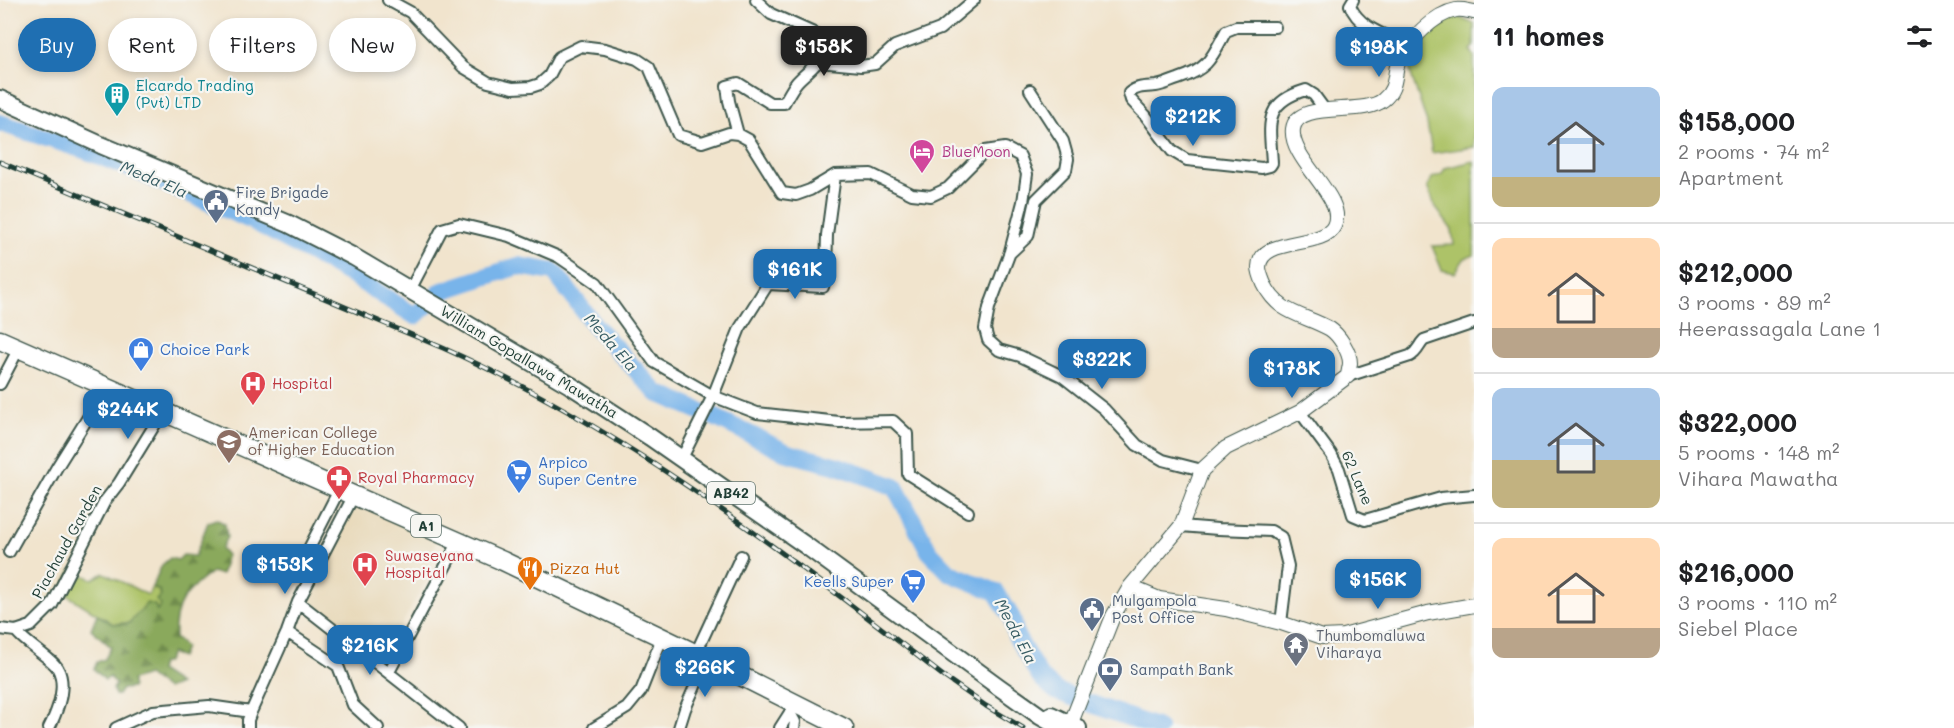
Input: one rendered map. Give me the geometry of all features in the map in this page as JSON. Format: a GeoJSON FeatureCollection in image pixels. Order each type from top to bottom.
{"type":"FeatureCollection","features":[{"type":"Feature","properties":{"kind":"highway","name":"A1"},"geometry":{"type":"LineString","coordinates":[[0,340],[162,413],[459,541],[702,656],[793,708],[844,728]]}},
{"type":"Feature","properties":{"kind":"main road","name":"William Gopallawa Mawatha"},"geometry":{"type":"LineString","coordinates":[[0,99],[91,141],[289,224],[354,257],[607,408],[805,545],[1015,698],[1069,727]]}},
{"type":"Feature","properties":{"kind":"street"},"geometry":{"type":"LineString","coordinates":[[388,0],[410,12],[463,67],[488,82],[513,88],[540,84],[549,76],[559,57],[581,46],[604,48],[637,59],[649,67],[678,135],[702,142],[729,133],[738,134],[749,141],[782,193],[796,195],[810,190],[835,175],[871,174],[912,194],[931,196],[948,188],[985,151],[1005,148],[1020,156],[1027,174],[1023,202],[1008,255],[989,308],[985,329],[988,340],[999,350],[1020,356],[1062,376],[1104,410],[1137,445],[1163,460],[1202,470]]}},
{"type":"Feature","properties":{"kind":"street"},"geometry":{"type":"LineString","coordinates":[[738,134],[727,87],[738,83],[770,103],[784,103],[796,83],[819,62],[823,54],[822,41],[816,34],[771,14],[756,0]]}},
{"type":"Feature","properties":{"kind":"street"},"geometry":{"type":"LineString","coordinates":[[819,62],[861,66],[875,64],[896,46],[940,29],[974,0]]}},
{"type":"Feature","properties":{"kind":"street"},"geometry":{"type":"LineString","coordinates":[[1353,0],[1350,5],[1352,12],[1359,21],[1408,46]]}},
{"type":"Feature","properties":{"kind":"street"},"geometry":{"type":"LineString","coordinates":[[1348,376],[1350,362],[1344,345],[1331,330],[1279,305],[1262,280],[1259,267],[1262,258],[1271,249],[1317,238],[1332,230],[1336,224],[1335,207],[1295,144],[1293,129],[1298,120],[1311,112],[1362,109],[1379,104],[1388,96],[1396,78],[1399,61],[1408,46],[1423,30],[1442,15],[1457,10],[1474,12]]}},
{"type":"Feature","properties":{"kind":"street"},"geometry":{"type":"LineString","coordinates":[[1275,27],[1236,27],[1226,31],[1214,54],[1202,69],[1192,75],[1159,86],[1135,88],[1129,93],[1131,100],[1172,151],[1186,160],[1262,168],[1272,163],[1269,128],[1275,107],[1288,97],[1306,90],[1314,95],[1325,110]]}},
{"type":"Feature","properties":{"kind":"street"},"geometry":{"type":"LineString","coordinates":[[1008,255],[1028,236],[1036,200],[1066,170],[1068,159],[1063,141],[1030,90]]}},
{"type":"Feature","properties":{"kind":"street"},"geometry":{"type":"LineString","coordinates":[[682,458],[713,396],[740,328],[768,284],[824,286],[827,235],[835,175]]}},
{"type":"Feature","properties":{"kind":"street"},"geometry":{"type":"LineString","coordinates":[[413,293],[442,229],[459,224],[509,236],[559,257],[597,283],[654,362],[713,396],[757,413],[839,422],[893,421],[907,434],[908,474],[968,512]]}},
{"type":"Feature","properties":{"kind":"street"},"geometry":{"type":"LineString","coordinates":[[1069,727],[1113,616],[1130,587],[1181,526],[1202,470],[1226,448],[1300,412],[1348,376],[1410,356],[1417,352],[1424,340],[1474,323]]}},
{"type":"Feature","properties":{"kind":"street"},"geometry":{"type":"LineString","coordinates":[[0,384],[19,348]]}},
{"type":"Feature","properties":{"kind":"street"},"geometry":{"type":"LineString","coordinates":[[9,552],[57,467],[107,387]]}},
{"type":"Feature","properties":{"kind":"street","name":"62 Lane"},"geometry":{"type":"LineString","coordinates":[[1300,412],[1331,454],[1339,469],[1353,515],[1365,520],[1442,498],[1474,495]]}},
{"type":"Feature","properties":{"kind":"street","name":"Piachaud Garden"},"geometry":{"type":"LineString","coordinates":[[16,632],[31,626],[52,605],[105,501],[119,483],[162,413]]}},
{"type":"Feature","properties":{"kind":"street"},"geometry":{"type":"LineString","coordinates":[[299,568],[347,491]]}},
{"type":"Feature","properties":{"kind":"street"},"geometry":{"type":"LineString","coordinates":[[248,728],[251,712],[347,491]]}},
{"type":"Feature","properties":{"kind":"street"},"geometry":{"type":"LineString","coordinates":[[1181,526],[1218,530],[1271,531],[1281,537],[1288,566],[1281,623]]}},
{"type":"Feature","properties":{"kind":"street"},"geometry":{"type":"LineString","coordinates":[[389,672],[459,541]]}},
{"type":"Feature","properties":{"kind":"street"},"geometry":{"type":"LineString","coordinates":[[679,728],[702,656],[741,556]]}},
{"type":"Feature","properties":{"kind":"street"},"geometry":{"type":"LineString","coordinates":[[1130,587],[1159,599],[1226,609],[1281,623],[1322,637],[1343,636],[1428,613],[1474,605]]}},
{"type":"Feature","properties":{"kind":"street"},"geometry":{"type":"LineString","coordinates":[[298,602],[459,728]]}},
{"type":"Feature","properties":{"kind":"street"},"geometry":{"type":"LineString","coordinates":[[0,629],[16,632],[58,668],[62,685],[49,728]]}},
{"type":"Feature","properties":{"kind":"street"},"geometry":{"type":"LineString","coordinates":[[287,632],[338,666],[353,705],[378,728]]}},
{"type":"Feature","properties":{"kind":"street"},"geometry":{"type":"LineString","coordinates":[[594,728],[627,708],[641,691],[662,638]]}},
{"type":"Feature","properties":{"kind":"street"},"geometry":{"type":"LineString","coordinates":[[116,728],[153,711],[209,706],[251,712]]}},
{"type":"Feature","properties":{"kind":"street"},"geometry":{"type":"LineString","coordinates":[[780,728],[793,708]]}},
{"type":"Feature","properties":{"kind":"street"},"geometry":{"type":"LineString","coordinates":[[793,708],[794,728]]}},
{"type":"Feature","properties":{"kind":"shaded area","name":"Suwasevana Hospital"},"geometry":{"type":"Polygon","coordinates":[[[355,506],[439,536],[428,559],[428,577],[385,655],[312,605],[301,600],[355,506]]]}},
{"type":"Feature","properties":{"kind":"green space"},"geometry":{"type":"Polygon","coordinates":[[[1453,15],[1474,24],[1474,47],[1471,50],[1474,57],[1474,147],[1432,153],[1427,123],[1406,59],[1434,24],[1453,15]]]}},
{"type":"Feature","properties":{"kind":"green space"},"geometry":{"type":"Polygon","coordinates":[[[1474,161],[1474,255],[1464,259],[1455,273],[1442,270],[1432,246],[1454,245],[1452,230],[1436,208],[1427,187],[1432,178],[1442,174],[1445,168],[1474,161]]]}},
{"type":"Feature","properties":{"kind":"green space"},"geometry":{"type":"Polygon","coordinates":[[[216,519],[225,524],[227,537],[221,549],[227,555],[221,575],[212,572],[183,599],[176,616],[175,638],[185,647],[181,658],[171,653],[166,663],[161,663],[159,671],[179,684],[167,689],[147,675],[132,680],[132,688],[122,689],[118,695],[115,695],[113,689],[116,684],[110,677],[105,680],[94,669],[97,662],[105,659],[111,647],[91,629],[97,614],[113,624],[129,623],[147,603],[155,605],[157,611],[161,605],[156,600],[161,596],[160,591],[152,587],[162,565],[170,558],[178,560],[183,555],[195,556],[208,522],[216,519]]]}},
{"type":"Feature","properties":{"kind":"green space"},"geometry":{"type":"Polygon","coordinates":[[[71,570],[93,579],[104,573],[148,595],[152,587],[160,591],[161,605],[156,612],[147,603],[129,623],[113,624],[62,592],[71,570]]]}},
{"type":"Feature","properties":{"kind":"waterway","name":"Meda Ela"},"geometry":{"type":"LineString","coordinates":[[0,123],[87,151],[255,222],[346,272],[415,316],[442,291],[518,266],[554,272],[596,327],[657,393],[716,418],[788,453],[838,466],[895,487],[929,551],[950,573],[996,592],[1012,618],[1016,636],[1040,677],[1056,691],[1158,728]]}},
{"type":"Feature","properties":{"kind":"railway"},"geometry":{"type":"LineString","coordinates":[[0,162],[443,348],[577,417],[642,456],[766,541],[946,678],[1023,728]]}},
{"type":"Feature","properties":{"kind":"place","name":"Elcardo Trading (Pvt) LTD"},"geometry":{"type":"Point","coordinates":[117,118]}},
{"type":"Feature","properties":{"kind":"place","name":"BlueMoon"},"geometry":{"type":"Point","coordinates":[922,175]}},
{"type":"Feature","properties":{"kind":"place","name":"Fire Brigade Kandy"},"geometry":{"type":"Point","coordinates":[216,225]}},
{"type":"Feature","properties":{"kind":"place","name":"Choice Park"},"geometry":{"type":"Point","coordinates":[141,373]}},
{"type":"Feature","properties":{"kind":"place","name":"Hospital"},"geometry":{"type":"Point","coordinates":[253,407]}},
{"type":"Feature","properties":{"kind":"place","name":"American College of Higher Education"},"geometry":{"type":"Point","coordinates":[229,465]}},
{"type":"Feature","properties":{"kind":"place","name":"Arpico Super Centre"},"geometry":{"type":"Point","coordinates":[519,495]}},
{"type":"Feature","properties":{"kind":"place","name":"Royal Pharmacy"},"geometry":{"type":"Point","coordinates":[339,501]}},
{"type":"Feature","properties":{"kind":"place","name":"Suwasevana Hospital"},"geometry":{"type":"Point","coordinates":[365,588]}},
{"type":"Feature","properties":{"kind":"place","name":"Pizza Hut"},"geometry":{"type":"Point","coordinates":[530,592]}},
{"type":"Feature","properties":{"kind":"place","name":"Keells Super"},"geometry":{"type":"Point","coordinates":[913,605]}},
{"type":"Feature","properties":{"kind":"place","name":"Mulgampola Post Office"},"geometry":{"type":"Point","coordinates":[1092,633]}},
{"type":"Feature","properties":{"kind":"place","name":"Thumbomaluwa Viharaya"},"geometry":{"type":"Point","coordinates":[1296,668]}},
{"type":"Feature","properties":{"kind":"place","name":"Sampath Bank"},"geometry":{"type":"Point","coordinates":[1110,693]}}]}
